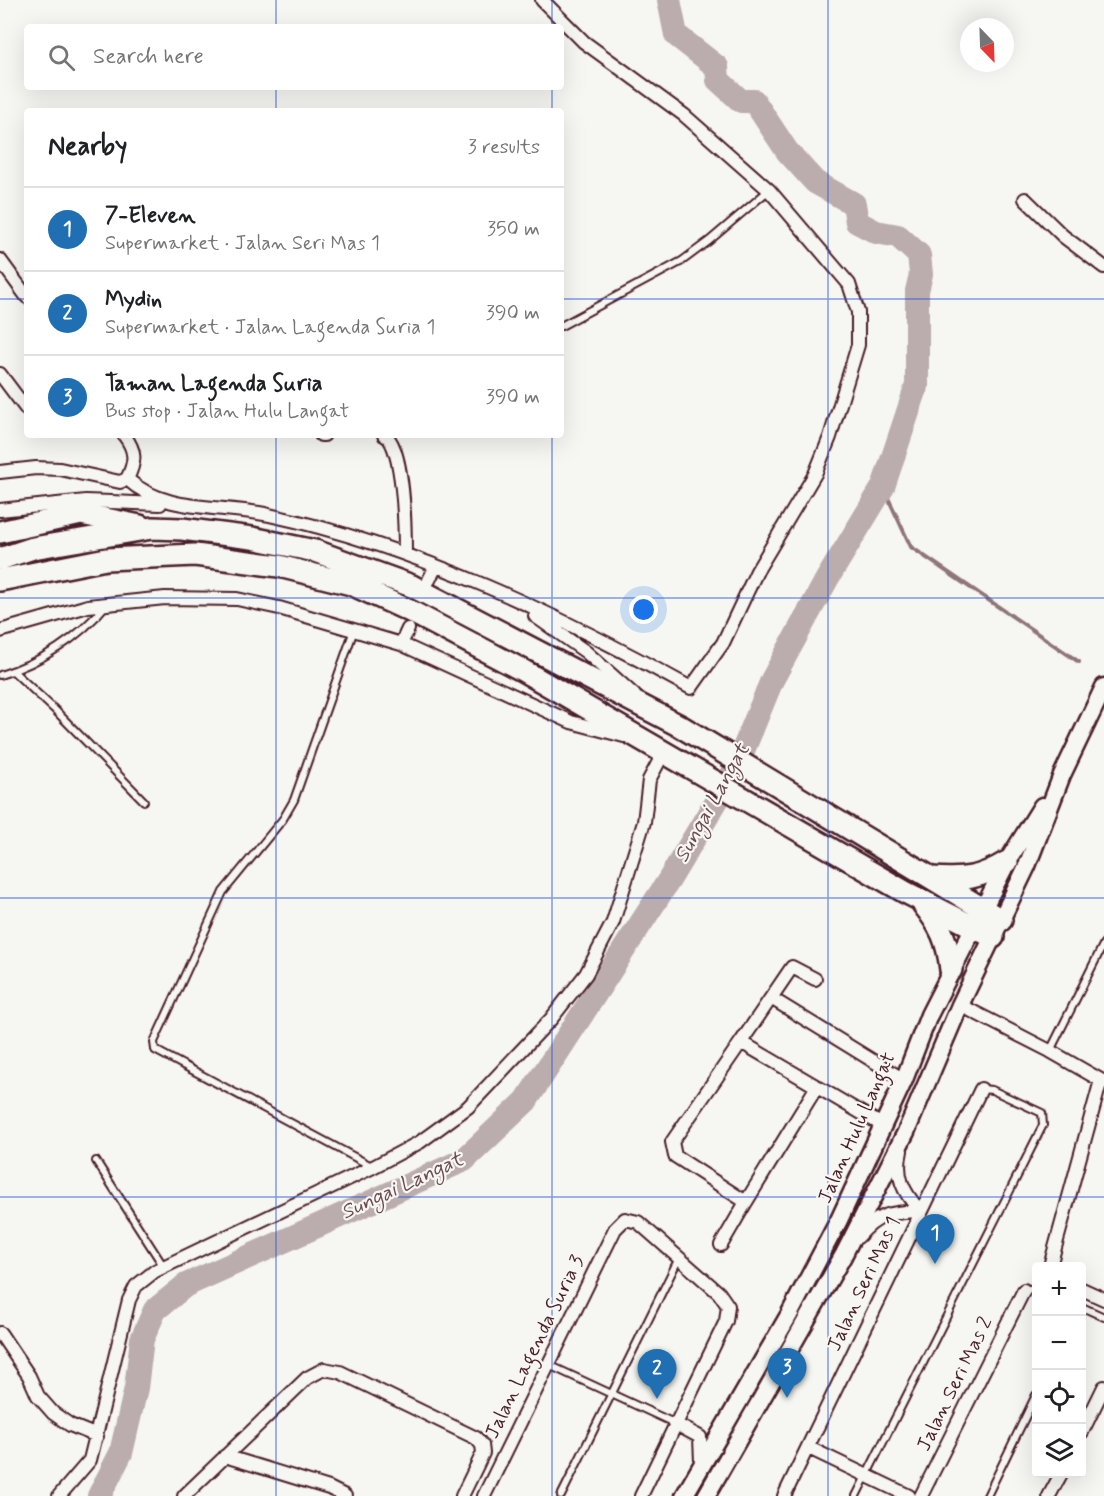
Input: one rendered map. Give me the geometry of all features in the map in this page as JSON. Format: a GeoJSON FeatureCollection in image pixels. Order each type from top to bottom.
{"type":"FeatureCollection","features":[{"type":"Feature","properties":{"kind":"highway"},"geometry":{"type":"LineString","coordinates":[[0,532],[81,513],[152,528],[252,538],[315,551],[412,586],[680,726],[789,790],[929,878],[987,923]]}},
{"type":"Feature","properties":{"kind":"highway"},"geometry":{"type":"LineString","coordinates":[[0,559],[33,548],[152,528]]}},
{"type":"Feature","properties":{"kind":"highway"},"geometry":{"type":"LineString","coordinates":[[0,580],[106,558],[195,555],[279,566],[340,582],[421,616],[522,670],[771,816],[918,898],[987,923]]}},
{"type":"Feature","properties":{"kind":"highway"},"geometry":{"type":"LineString","coordinates":[[929,878],[959,880],[986,875],[1007,862]]}},
{"type":"Feature","properties":{"kind":"highway"},"geometry":{"type":"LineString","coordinates":[[918,898],[940,926],[948,944],[951,970]]}},
{"type":"Feature","properties":{"kind":"main road","name":"Jalan Hulu Langat"},"geometry":{"type":"LineString","coordinates":[[684,1496],[789,1315],[839,1221],[904,1080],[929,1015],[951,970],[1027,866],[1062,775],[1104,687]]}},
{"type":"Feature","properties":{"kind":"main road","name":"Jalan Hulu Langat"},"geometry":{"type":"LineString","coordinates":[[706,1496],[843,1256],[906,1132],[960,1005],[1007,862],[1062,775]]}},
{"type":"Feature","properties":{"kind":"street"},"geometry":{"type":"LineString","coordinates":[[0,472],[36,468],[60,469],[113,482],[127,479],[145,493],[168,503],[224,508],[316,527],[405,554],[591,635],[691,688],[723,643],[757,571],[815,474],[830,437],[858,345],[858,312],[849,284],[823,249],[769,190],[684,115],[585,42],[542,0]]}},
{"type":"Feature","properties":{"kind":"street"},"geometry":{"type":"LineString","coordinates":[[1025,198],[1063,236],[1104,267]]}},
{"type":"Feature","properties":{"kind":"street"},"geometry":{"type":"LineString","coordinates":[[0,260],[24,293]]}},
{"type":"Feature","properties":{"kind":"street"},"geometry":{"type":"LineString","coordinates":[[0,374],[24,407]]}},
{"type":"Feature","properties":{"kind":"street"},"geometry":{"type":"LineString","coordinates":[[126,438],[133,447],[135,457],[127,479]]}},
{"type":"Feature","properties":{"kind":"street"},"geometry":{"type":"LineString","coordinates":[[387,438],[393,444],[404,501],[405,554]]}},
{"type":"Feature","properties":{"kind":"street"},"geometry":{"type":"LineString","coordinates":[[0,510],[86,501],[224,508]]}},
{"type":"Feature","properties":{"kind":"street"},"geometry":{"type":"LineString","coordinates":[[429,580],[436,566]]}},
{"type":"Feature","properties":{"kind":"street"},"geometry":{"type":"LineString","coordinates":[[0,632],[38,618],[88,606],[165,598],[237,599],[354,629],[401,644],[571,722],[662,752],[649,780],[644,822],[613,922],[586,974],[551,1019],[468,1107],[420,1142],[165,1267],[136,1286],[129,1300],[90,1460],[59,1496]]}},
{"type":"Feature","properties":{"kind":"street"},"geometry":{"type":"LineString","coordinates":[[515,601],[586,652],[655,713]]}},
{"type":"Feature","properties":{"kind":"street"},"geometry":{"type":"LineString","coordinates":[[401,644],[408,628]]}},
{"type":"Feature","properties":{"kind":"street"},"geometry":{"type":"LineString","coordinates":[[746,1202],[675,1156],[672,1142],[792,967],[815,979]]}},
{"type":"Feature","properties":{"kind":"street"},"geometry":{"type":"LineString","coordinates":[[771,998],[904,1080]]}},
{"type":"Feature","properties":{"kind":"street"},"geometry":{"type":"LineString","coordinates":[[960,1005],[1050,1051],[1102,1081],[1051,1262]]}},
{"type":"Feature","properties":{"kind":"street"},"geometry":{"type":"LineString","coordinates":[[741,1042],[882,1125]]}},
{"type":"Feature","properties":{"kind":"street"},"geometry":{"type":"LineString","coordinates":[[721,1245],[816,1088]]}},
{"type":"Feature","properties":{"kind":"street","name":"Jalan Seri Mas 1"},"geometry":{"type":"LineString","coordinates":[[784,1496],[981,1089]]}},
{"type":"Feature","properties":{"kind":"street"},"geometry":{"type":"LineString","coordinates":[[906,1132],[897,1169],[902,1187],[920,1211]]}},
{"type":"Feature","properties":{"kind":"street"},"geometry":{"type":"LineString","coordinates":[[843,1256],[870,1222],[887,1214],[920,1211]]}},
{"type":"Feature","properties":{"kind":"street","name":"Jalan Lagenda Suria 3"},"geometry":{"type":"LineString","coordinates":[[484,1496],[615,1229],[625,1219],[638,1222],[679,1258]]}},
{"type":"Feature","properties":{"kind":"street"},"geometry":{"type":"LineString","coordinates":[[641,1496],[726,1321],[729,1306],[719,1293],[679,1258]]}},
{"type":"Feature","properties":{"kind":"street","name":"Jalan Seri Mas 2"},"geometry":{"type":"LineString","coordinates":[[921,1496],[1030,1289]]}},
{"type":"Feature","properties":{"kind":"street"},"geometry":{"type":"LineString","coordinates":[[1086,1291],[1104,1299]]}},
{"type":"Feature","properties":{"kind":"street"},"geometry":{"type":"LineString","coordinates":[[0,1333],[29,1376],[38,1396],[53,1413],[70,1425],[97,1437]]}},
{"type":"Feature","properties":{"kind":"street","name":"Jalan Lagenda Suria 3"},"geometry":{"type":"LineString","coordinates":[[225,1456],[316,1371],[332,1369],[356,1378],[476,1438],[482,1445],[483,1453],[462,1496]]}},
{"type":"Feature","properties":{"kind":"street"},"geometry":{"type":"LineString","coordinates":[[1086,1424],[1104,1387]]}},
{"type":"Feature","properties":{"kind":"street"},"geometry":{"type":"LineString","coordinates":[[674,1424],[700,1437],[703,1448],[700,1469]]}},
{"type":"Feature","properties":{"kind":"street"},"geometry":{"type":"LineString","coordinates":[[809,1448],[909,1496]]}},
{"type":"Feature","properties":{"kind":"street"},"geometry":{"type":"LineString","coordinates":[[184,1496],[225,1456],[327,1492],[345,1496]]}},
{"type":"Feature","properties":{"kind":"street"},"geometry":{"type":"LineString","coordinates":[[1050,1496],[1059,1478]]}},
{"type":"Feature","properties":{"kind":"lane"},"geometry":{"type":"LineString","coordinates":[[564,324],[682,261],[769,190]]}},
{"type":"Feature","properties":{"kind":"lane"},"geometry":{"type":"LineString","coordinates":[[0,675],[13,671],[87,628],[108,604]]}},
{"type":"Feature","properties":{"kind":"lane"},"geometry":{"type":"LineString","coordinates":[[354,629],[294,800],[283,819],[223,892],[154,1042],[155,1050],[373,1167]]}},
{"type":"Feature","properties":{"kind":"lane"},"geometry":{"type":"LineString","coordinates":[[13,671],[54,709],[144,801]]}},
{"type":"Feature","properties":{"kind":"lane"},"geometry":{"type":"LineString","coordinates":[[1050,1051],[1104,944]]}},
{"type":"Feature","properties":{"kind":"lane"},"geometry":{"type":"LineString","coordinates":[[856,1496],[1043,1125],[1041,1113],[992,1089],[981,1089]]}},
{"type":"Feature","properties":{"kind":"lane"},"geometry":{"type":"LineString","coordinates":[[96,1161],[165,1267]]}},
{"type":"Feature","properties":{"kind":"lane"},"geometry":{"type":"LineString","coordinates":[[561,1496],[679,1258]]}},
{"type":"Feature","properties":{"kind":"lane"},"geometry":{"type":"LineString","coordinates":[[1086,1309],[1104,1317]]}},
{"type":"Feature","properties":{"kind":"lane"},"geometry":{"type":"LineString","coordinates":[[548,1365],[674,1424]]}},
{"type":"Feature","properties":{"kind":"lane"},"geometry":{"type":"LineString","coordinates":[[987,1496],[1032,1403]]}},
{"type":"Feature","properties":{"kind":"waterway","name":"Sungai Langat"},"geometry":{"type":"LineString","coordinates":[[99,1496],[121,1453],[136,1388],[142,1339],[155,1310],[186,1285],[464,1160],[526,1101],[669,880],[735,770],[772,680],[827,579],[883,487],[917,385],[917,291],[921,274],[919,255],[898,236],[876,232],[857,222],[854,204],[815,182],[787,151],[754,101],[741,101],[718,80],[717,67],[676,35],[669,0]]}},
{"type":"Feature","properties":{"kind":"waterway"},"geometry":{"type":"LineString","coordinates":[[883,487],[911,547],[1079,662]]}},
{"type":"Feature","properties":{"kind":"place","name":"7-Eleven"},"geometry":{"type":"Point","coordinates":[935,1264]}},
{"type":"Feature","properties":{"kind":"place","name":"Taman Lagenda Suria"},"geometry":{"type":"Point","coordinates":[787,1398]}},
{"type":"Feature","properties":{"kind":"place","name":"Mydin"},"geometry":{"type":"Point","coordinates":[657,1399]}}]}
